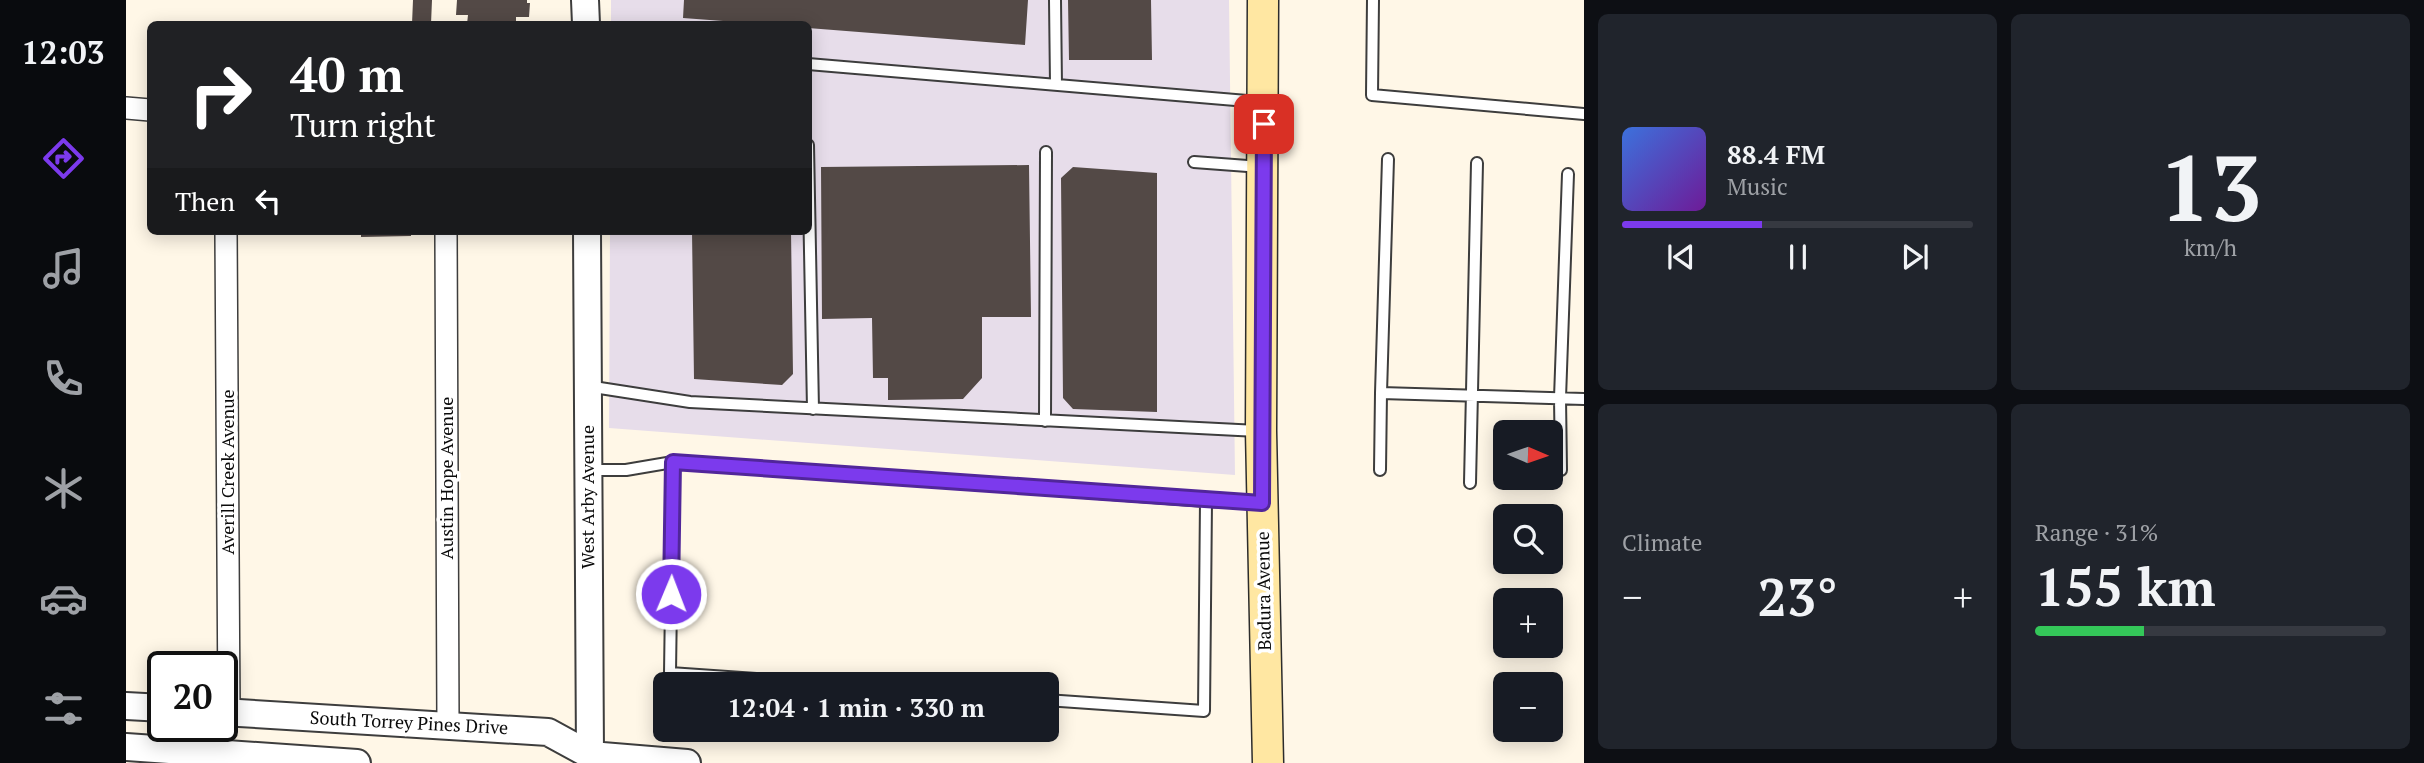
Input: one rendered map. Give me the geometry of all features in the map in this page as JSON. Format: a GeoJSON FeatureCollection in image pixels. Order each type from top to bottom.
{"type":"FeatureCollection","features":[{"type":"Feature","properties":{"kind":"main road","name":"Badura Avenue"},"geometry":{"type":"LineString","coordinates":[[1263,0],[1261,431],[1268,763]]}},
{"type":"Feature","properties":{"kind":"street"},"geometry":{"type":"LineString","coordinates":[[585,0],[586,21]]}},
{"type":"Feature","properties":{"kind":"street"},"geometry":{"type":"LineString","coordinates":[[126,108],[147,110]]}},
{"type":"Feature","properties":{"kind":"street","name":"Averill Creek Avenue"},"geometry":{"type":"LineString","coordinates":[[226,235],[226,651]]}},
{"type":"Feature","properties":{"kind":"street","name":"Austin Hope Avenue"},"geometry":{"type":"LineString","coordinates":[[446,235],[448,725]]}},
{"type":"Feature","properties":{"kind":"street","name":"West Arby Avenue"},"geometry":{"type":"LineString","coordinates":[[584,760],[587,235]]}},
{"type":"Feature","properties":{"kind":"street"},"geometry":{"type":"LineString","coordinates":[[126,706],[147,707]]}},
{"type":"Feature","properties":{"kind":"street","name":"South Torrey Pines Drive"},"geometry":{"type":"LineString","coordinates":[[238,713],[548,732],[584,760],[687,763]]}},
{"type":"Feature","properties":{"kind":"street"},"geometry":{"type":"LineString","coordinates":[[126,747],[357,763]]}},
{"type":"Feature","properties":{"kind":"lane"},"geometry":{"type":"LineString","coordinates":[[1055,0],[1056,85]]}},
{"type":"Feature","properties":{"kind":"lane"},"geometry":{"type":"LineString","coordinates":[[1373,0],[1372,95],[1584,114]]}},
{"type":"Feature","properties":{"kind":"lane"},"geometry":{"type":"LineString","coordinates":[[812,64],[1264,102]]}},
{"type":"Feature","properties":{"kind":"lane"},"geometry":{"type":"LineString","coordinates":[[1045,421],[1046,152]]}},
{"type":"Feature","properties":{"kind":"lane"},"geometry":{"type":"LineString","coordinates":[[1380,470],[1388,159]]}},
{"type":"Feature","properties":{"kind":"lane"},"geometry":{"type":"LineString","coordinates":[[1194,162],[1264,167]]}},
{"type":"Feature","properties":{"kind":"lane"},"geometry":{"type":"LineString","coordinates":[[1470,484],[1477,163]]}},
{"type":"Feature","properties":{"kind":"lane"},"geometry":{"type":"LineString","coordinates":[[1560,420],[1568,174]]}},
{"type":"Feature","properties":{"kind":"lane"},"geometry":{"type":"LineString","coordinates":[[810,235],[813,409]]}},
{"type":"Feature","properties":{"kind":"lane"},"geometry":{"type":"LineString","coordinates":[[587,386],[690,402],[1261,431]]}},
{"type":"Feature","properties":{"kind":"lane"},"geometry":{"type":"LineString","coordinates":[[1381,393],[1584,399]]}},
{"type":"Feature","properties":{"kind":"lane"},"geometry":{"type":"LineString","coordinates":[[587,470],[626,470],[673,462],[1262,503]]}},
{"type":"Feature","properties":{"kind":"lane"},"geometry":{"type":"LineString","coordinates":[[670,672],[673,462]]}},
{"type":"Feature","properties":{"kind":"lane"},"geometry":{"type":"LineString","coordinates":[[1059,701],[1204,711],[1206,501]]}},
{"type":"Feature","properties":{"kind":"shaded area"},"geometry":{"type":"Polygon","coordinates":[[[611,0],[1229,0],[1235,475],[609,428],[610,235],[812,235],[812,21],[611,21],[611,0]]]}},
{"type":"Feature","properties":{"kind":"building"},"geometry":{"type":"Polygon","coordinates":[[[413,0],[432,0],[431,21],[412,21],[413,0]]]}},
{"type":"Feature","properties":{"kind":"building"},"geometry":{"type":"Polygon","coordinates":[[[457,0],[527,0],[527,3],[530,3],[529,17],[516,17],[516,21],[467,21],[468,15],[456,15],[457,0]]]}},
{"type":"Feature","properties":{"kind":"building"},"geometry":{"type":"Polygon","coordinates":[[[684,0],[1028,0],[1025,45],[812,28],[812,21],[683,18],[684,0]]]}},
{"type":"Feature","properties":{"kind":"building"},"geometry":{"type":"Polygon","coordinates":[[[1068,0],[1151,0],[1152,60],[1069,60],[1068,0]]]}},
{"type":"Feature","properties":{"kind":"building"},"geometry":{"type":"Polygon","coordinates":[[[1029,165],[1031,317],[982,317],[982,378],[963,399],[888,400],[888,378],[873,378],[872,318],[822,319],[821,167],[1029,165]]]}},
{"type":"Feature","properties":{"kind":"building"},"geometry":{"type":"Polygon","coordinates":[[[1073,167],[1157,173],[1157,412],[1073,409],[1063,398],[1061,178],[1073,167]]]}},
{"type":"Feature","properties":{"kind":"building"},"geometry":{"type":"Polygon","coordinates":[[[361,235],[411,235],[411,236],[361,235]]]}},
{"type":"Feature","properties":{"kind":"building"},"geometry":{"type":"Polygon","coordinates":[[[692,235],[791,235],[793,374],[782,385],[694,379],[692,235]]]}},
{"type":"Feature","properties":{"kind":"route"},"geometry":{"type":"LineString","coordinates":[[671,594],[673,462],[1262,503],[1264,124]]}}]}
